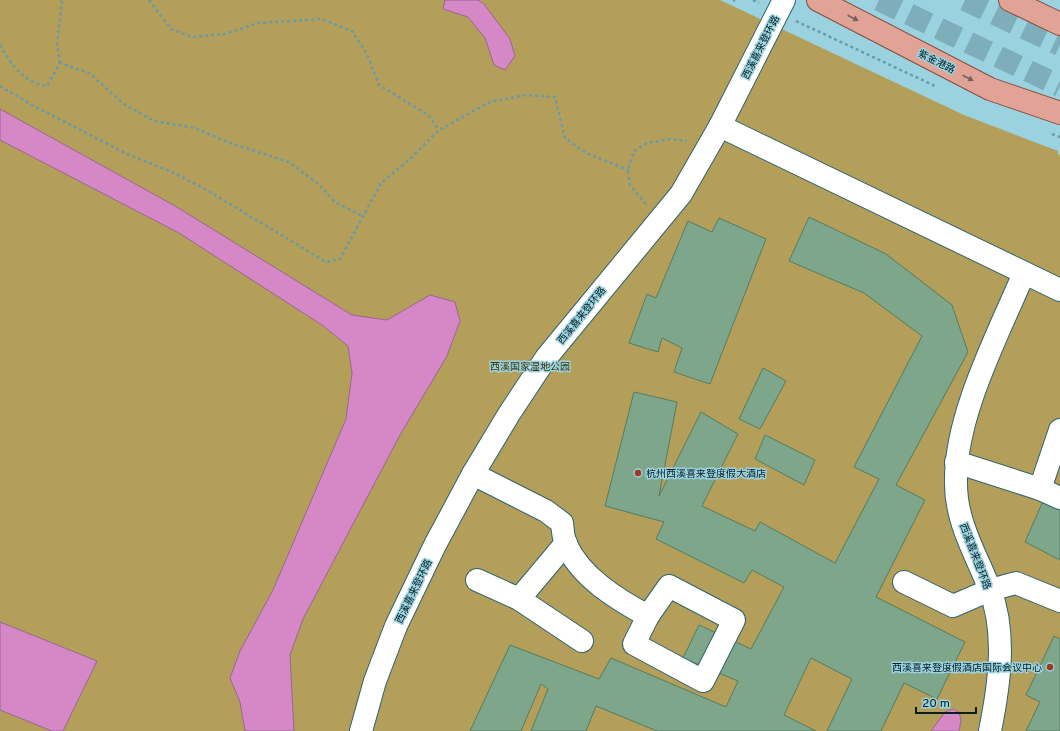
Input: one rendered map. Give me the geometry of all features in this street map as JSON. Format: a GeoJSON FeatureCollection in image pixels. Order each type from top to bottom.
{"type":"FeatureCollection","features":[{"type":"Feature","properties":{"kind":"main road","name":"紫金港路"},"geometry":{"type":"LineString","coordinates":[[818,0],[990,89],[1060,113]]}},
{"type":"Feature","properties":{"kind":"main road"},"geometry":{"type":"LineString","coordinates":[[1010,0],[1060,24]]}},
{"type":"Feature","properties":{"kind":"main road"},"geometry":{"type":"LineString","coordinates":[[1032,0],[1060,17]]}},
{"type":"Feature","properties":{"kind":"street","name":"西溪喜来登环路"},"geometry":{"type":"LineString","coordinates":[[362,731],[375,682],[396,626],[435,545],[473,474],[509,414],[546,358],[681,194],[720,126],[781,6]]}},
{"type":"Feature","properties":{"kind":"street"},"geometry":{"type":"LineString","coordinates":[[720,126],[1060,290]]}},
{"type":"Feature","properties":{"kind":"street","name":"西溪喜来登环路"},"geometry":{"type":"LineString","coordinates":[[990,731],[1000,661],[997,614],[990,590],[966,535],[956,486],[956,462],[973,394],[1024,273]]}},
{"type":"Feature","properties":{"kind":"street"},"geometry":{"type":"LineString","coordinates":[[1040,489],[1060,430]]}},
{"type":"Feature","properties":{"kind":"street"},"geometry":{"type":"LineString","coordinates":[[956,462],[1040,489],[1060,498]]}},
{"type":"Feature","properties":{"kind":"street"},"geometry":{"type":"LineString","coordinates":[[473,474],[546,511],[562,523],[566,543],[574,558],[598,583],[622,602],[648,616]]}},
{"type":"Feature","properties":{"kind":"street"},"geometry":{"type":"LineString","coordinates":[[519,598],[566,543]]}},
{"type":"Feature","properties":{"kind":"street"},"geometry":{"type":"LineString","coordinates":[[477,580],[519,598],[582,641]]}},
{"type":"Feature","properties":{"kind":"street"},"geometry":{"type":"LineString","coordinates":[[904,582],[953,606],[990,590],[1016,583],[1060,601]]}},
{"type":"Feature","properties":{"kind":"street"},"geometry":{"type":"LineString","coordinates":[[669,586],[734,620],[703,681],[634,644],[648,616],[669,586]]}},
{"type":"Feature","properties":{"kind":"path"},"geometry":{"type":"LineString","coordinates":[[0,45],[11,65],[36,84],[48,86],[60,63],[57,44],[62,0]]}},
{"type":"Feature","properties":{"kind":"path"},"geometry":{"type":"LineString","coordinates":[[150,0],[171,28],[192,37],[225,34],[258,23],[321,19],[352,32],[367,54],[379,85],[428,115],[439,130]]}},
{"type":"Feature","properties":{"kind":"path"},"geometry":{"type":"LineString","coordinates":[[753,0],[781,6],[936,87]]}},
{"type":"Feature","properties":{"kind":"path"},"geometry":{"type":"LineString","coordinates":[[60,63],[90,73],[124,104],[154,121],[195,128],[230,143],[290,162],[317,183],[336,202],[364,217]]}},
{"type":"Feature","properties":{"kind":"path"},"geometry":{"type":"LineString","coordinates":[[0,86],[32,105],[127,154],[172,172],[205,189],[326,262],[340,259],[381,184],[410,159],[439,130],[490,102],[526,95],[555,97],[565,138],[586,153],[628,170]]}},
{"type":"Feature","properties":{"kind":"path"},"geometry":{"type":"LineString","coordinates":[[1045,132],[1060,137]]}},
{"type":"Feature","properties":{"kind":"path"},"geometry":{"type":"LineString","coordinates":[[659,220],[630,185],[628,170],[634,151],[647,143],[672,139],[709,145]]}},
{"type":"Feature","properties":{"kind":"green space","name":"西溪国家湿地公园"},"geometry":{"type":"Polygon","coordinates":[[[0,0],[720,0],[964,115],[1058,151],[1058,154],[1060,155],[1060,731],[0,731],[0,0]]]}},
{"type":"Feature","properties":{"kind":"shaded area"},"geometry":{"type":"Polygon","coordinates":[[[445,0],[478,0],[484,4],[510,39],[515,56],[505,70],[494,65],[485,38],[468,17],[443,9],[445,0]]]}},
{"type":"Feature","properties":{"kind":"shaded area"},"geometry":{"type":"Polygon","coordinates":[[[0,109],[175,206],[352,315],[387,320],[430,295],[455,302],[460,321],[447,356],[400,435],[303,619],[290,655],[294,731],[245,731],[240,702],[230,678],[240,651],[273,590],[346,419],[352,373],[348,346],[322,325],[179,233],[0,140],[0,109]]]}},
{"type":"Feature","properties":{"kind":"shaded area"},"geometry":{"type":"Polygon","coordinates":[[[0,622],[97,661],[63,731],[52,731],[0,710],[0,622]]]}},
{"type":"Feature","properties":{"kind":"shaded area"},"geometry":{"type":"Polygon","coordinates":[[[953,709],[959,712],[961,720],[959,731],[931,731],[945,712],[953,709]]]}},
{"type":"Feature","properties":{"kind":"building","name":"杭州西溪喜来登度假大酒店"},"geometry":{"type":"Polygon","coordinates":[[[809,217],[886,254],[952,305],[968,352],[896,485],[925,500],[876,597],[965,642],[937,699],[904,683],[881,731],[827,731],[852,679],[811,658],[784,715],[816,731],[657,731],[596,706],[586,731],[531,731],[548,689],[541,684],[521,731],[470,731],[510,645],[599,679],[611,658],[726,707],[738,681],[683,658],[699,625],[751,649],[784,587],[752,570],[744,583],[656,539],[664,522],[605,506],[634,392],[677,402],[659,496],[701,412],[738,434],[702,506],[755,531],[760,522],[835,563],[879,479],[854,467],[922,336],[864,293],[789,261],[809,217]]]}},
{"type":"Feature","properties":{"kind":"building"},"geometry":{"type":"Polygon","coordinates":[[[719,218],[766,239],[710,384],[674,372],[682,348],[662,338],[658,352],[629,343],[647,294],[656,298],[688,221],[712,232],[719,218]]]}},
{"type":"Feature","properties":{"kind":"building"},"geometry":{"type":"Polygon","coordinates":[[[763,368],[786,381],[760,429],[739,419],[763,368]]]}},
{"type":"Feature","properties":{"kind":"building"},"geometry":{"type":"Polygon","coordinates":[[[765,435],[815,460],[804,485],[755,459],[765,435]]]}},
{"type":"Feature","properties":{"kind":"building"},"geometry":{"type":"Polygon","coordinates":[[[1043,501],[1060,509],[1060,560],[1025,542],[1043,501]]]}},
{"type":"Feature","properties":{"kind":"building","name":"西溪喜来登度假酒店国际会议中心"},"geometry":{"type":"Polygon","coordinates":[[[1054,636],[1060,639],[1060,731],[1026,731],[1040,702],[1026,695],[1054,636]]]}},
{"type":"Feature","properties":{"kind":"tunnel"},"geometry":{"type":"LineString","coordinates":[[879,0],[1060,86]]}},
{"type":"Feature","properties":{"kind":"tunnel"},"geometry":{"type":"LineString","coordinates":[[965,0],[1060,45]]}},
{"type":"Feature","properties":{"kind":"place","name":"杭州西溪喜来登度假大酒店"},"geometry":{"type":"Point","coordinates":[638,473]}},
{"type":"Feature","properties":{"kind":"place","name":"西溪喜来登度假酒店国际会议中心"},"geometry":{"type":"Point","coordinates":[1050,667]}}]}
